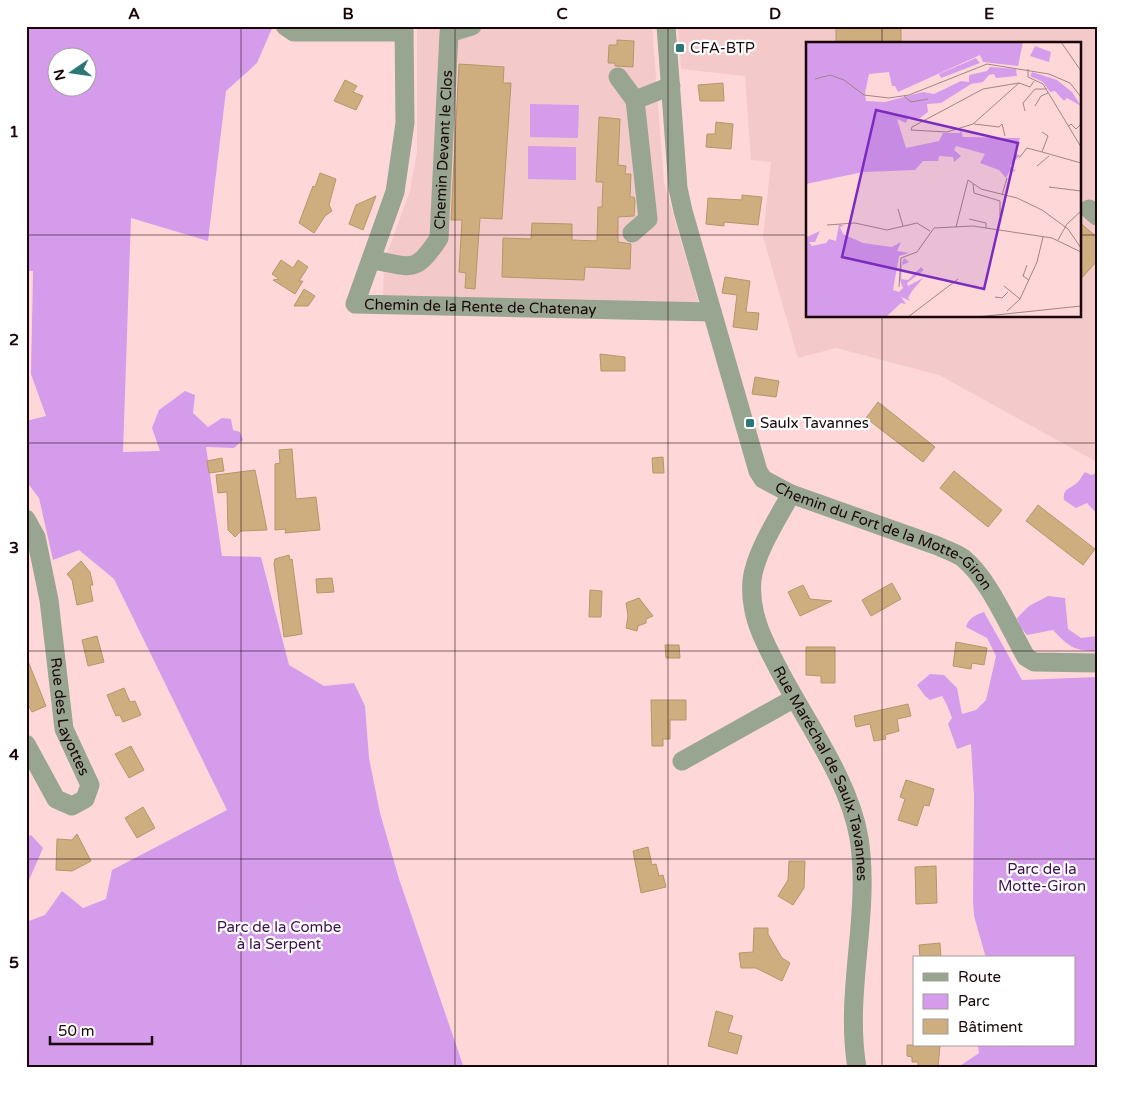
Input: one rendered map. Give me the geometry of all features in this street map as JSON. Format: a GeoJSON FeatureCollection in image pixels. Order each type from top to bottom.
{"type":"FeatureCollection","features":[{"type":"Feature","properties":{"kind":"street"},"geometry":{"type":"LineString","coordinates":[[285,26],[294,32],[404,29]]}},
{"type":"Feature","properties":{"kind":"street","name":"Chemin Devant le Clos"},"geometry":{"type":"LineString","coordinates":[[371,260],[393,265],[411,266],[424,261],[439,238],[449,33],[472,26]]}},
{"type":"Feature","properties":{"kind":"street","name":"Chemin du Fort de la Motte-Giron"},"geometry":{"type":"LineString","coordinates":[[666,26],[678,188],[758,472],[762,479],[791,494],[938,546],[961,557],[976,570],[986,584],[1026,657],[1034,662],[1047,664],[1097,662]]}},
{"type":"Feature","properties":{"kind":"street","name":"Chemin de la Rente de Chatenay"},"geometry":{"type":"LineString","coordinates":[[404,29],[404,123],[396,184],[355,304],[712,312]]}},
{"type":"Feature","properties":{"kind":"street"},"geometry":{"type":"LineString","coordinates":[[618,77],[635,100],[648,219],[632,233]]}},
{"type":"Feature","properties":{"kind":"street"},"geometry":{"type":"LineString","coordinates":[[635,100],[671,86]]}},
{"type":"Feature","properties":{"kind":"street","name":"Rue Maréchal de Saulx Tavannes"},"geometry":{"type":"LineString","coordinates":[[791,494],[757,560],[752,578],[751,602],[760,634],[793,699],[845,789],[859,838],[862,871],[854,1012],[854,1051],[857,1068]]}},
{"type":"Feature","properties":{"kind":"street","name":"Rue des Layottes"},"geometry":{"type":"LineString","coordinates":[[26,519],[36,537],[49,600],[64,729],[90,785],[85,799],[72,806],[56,799],[26,744]]}},
{"type":"Feature","properties":{"kind":"street"},"geometry":{"type":"LineString","coordinates":[[682,761],[793,699]]}},
{"type":"Feature","properties":{"kind":"shaded area"},"geometry":{"type":"Polygon","coordinates":[[[417,26],[652,26],[664,183],[698,300],[692,309],[383,301],[384,262],[410,191],[417,152],[417,26]]]}},
{"type":"Feature","properties":{"kind":"shaded area"},"geometry":{"type":"Polygon","coordinates":[[[678,26],[1097,26],[1097,462],[939,375],[836,348],[798,358],[763,237],[771,162],[751,160],[745,76],[681,69],[678,26]]]}},
{"type":"Feature","properties":{"kind":"green space","name":"Parc de la Combe à la Serpent"},"geometry":{"type":"Polygon","coordinates":[[[26,26],[273,26],[257,63],[226,91],[208,241],[131,218],[123,452],[160,451],[152,428],[159,410],[185,391],[195,395],[193,413],[208,427],[222,418],[231,419],[233,430],[240,432],[243,440],[234,448],[206,447],[222,556],[261,557],[289,665],[324,686],[354,683],[365,706],[369,758],[380,813],[399,879],[464,1068],[26,1068],[26,922],[45,915],[62,891],[83,908],[106,899],[112,870],[227,810],[114,579],[79,550],[53,560],[39,498],[26,481],[26,421],[46,416],[31,374],[33,271],[26,271],[26,26]]]}},
{"type":"Feature","properties":{"kind":"green space"},"geometry":{"type":"Polygon","coordinates":[[[530,104],[579,105],[578,138],[530,137],[530,104]]]}},
{"type":"Feature","properties":{"kind":"green space"},"geometry":{"type":"Polygon","coordinates":[[[528,146],[576,147],[576,180],[528,179],[528,146]]]}},
{"type":"Feature","properties":{"kind":"green space"},"geometry":{"type":"Polygon","coordinates":[[[1085,472],[1091,475],[1097,473],[1097,514],[1087,503],[1076,508],[1064,500],[1064,493],[1078,482],[1085,472]]]}},
{"type":"Feature","properties":{"kind":"green space"},"geometry":{"type":"Polygon","coordinates":[[[1048,596],[1065,598],[1068,629],[1081,638],[1097,636],[1097,651],[1072,647],[1053,630],[1027,635],[1021,628],[1017,618],[1029,606],[1048,596]]]}},
{"type":"Feature","properties":{"kind":"green space","name":"Parc de la Motte-Giron"},"geometry":{"type":"Polygon","coordinates":[[[984,612],[1022,680],[1097,677],[1097,1068],[957,1068],[979,1053],[978,1046],[1076,1046],[1076,956],[985,956],[974,916],[974,796],[971,744],[957,749],[948,724],[952,718],[942,696],[930,700],[917,685],[930,674],[944,675],[957,688],[962,714],[976,710],[986,700],[996,656],[987,638],[966,627],[976,615],[984,612]]]}},
{"type":"Feature","properties":{"kind":"green space"},"geometry":{"type":"Polygon","coordinates":[[[31,835],[43,848],[26,887],[26,837],[31,835]]]}},
{"type":"Feature","properties":{"kind":"building"},"geometry":{"type":"Polygon","coordinates":[[[836,26],[901,26],[901,42],[836,42],[836,26]]]}},
{"type":"Feature","properties":{"kind":"building"},"geometry":{"type":"Polygon","coordinates":[[[617,40],[634,41],[633,67],[615,66],[615,63],[608,63],[609,45],[617,45],[617,40]]]}},
{"type":"Feature","properties":{"kind":"building"},"geometry":{"type":"Polygon","coordinates":[[[459,64],[504,67],[503,83],[511,83],[502,219],[480,218],[475,289],[465,288],[466,273],[459,272],[462,220],[451,220],[459,64]]]}},
{"type":"Feature","properties":{"kind":"building"},"geometry":{"type":"Polygon","coordinates":[[[345,80],[357,86],[353,92],[363,96],[356,110],[334,101],[345,80]]]}},
{"type":"Feature","properties":{"kind":"building"},"geometry":{"type":"Polygon","coordinates":[[[723,83],[724,101],[700,101],[698,85],[723,83]]]}},
{"type":"Feature","properties":{"kind":"building"},"geometry":{"type":"Polygon","coordinates":[[[599,117],[620,119],[618,165],[626,166],[625,174],[631,174],[630,197],[634,197],[635,201],[634,216],[618,217],[618,242],[631,244],[630,269],[585,267],[584,280],[502,277],[503,238],[531,239],[532,223],[572,224],[572,240],[597,241],[598,207],[602,207],[603,182],[596,182],[599,117]]]}},
{"type":"Feature","properties":{"kind":"building"},"geometry":{"type":"Polygon","coordinates":[[[716,122],[733,124],[731,149],[706,147],[707,134],[715,134],[716,122]]]}},
{"type":"Feature","properties":{"kind":"building"},"geometry":{"type":"Polygon","coordinates":[[[320,173],[336,179],[329,205],[332,211],[325,216],[314,233],[299,223],[320,173]]]}},
{"type":"Feature","properties":{"kind":"building"},"geometry":{"type":"Polygon","coordinates":[[[742,195],[762,197],[758,225],[724,222],[724,226],[706,224],[708,198],[742,200],[742,195]]]}},
{"type":"Feature","properties":{"kind":"building"},"geometry":{"type":"Polygon","coordinates":[[[376,196],[363,230],[349,224],[356,205],[376,196]]]}},
{"type":"Feature","properties":{"kind":"building"},"geometry":{"type":"Polygon","coordinates":[[[1080,223],[1097,237],[1097,261],[1080,280],[1080,223]]]}},
{"type":"Feature","properties":{"kind":"building"},"geometry":{"type":"Polygon","coordinates":[[[281,260],[293,268],[298,260],[308,267],[299,281],[303,281],[295,294],[273,280],[279,279],[272,274],[281,260]]]}},
{"type":"Feature","properties":{"kind":"building"},"geometry":{"type":"Polygon","coordinates":[[[725,277],[750,281],[746,312],[759,313],[757,330],[733,327],[737,295],[722,293],[725,277]]]}},
{"type":"Feature","properties":{"kind":"building"},"geometry":{"type":"Polygon","coordinates":[[[304,289],[315,296],[308,306],[294,306],[304,289]]]}},
{"type":"Feature","properties":{"kind":"building"},"geometry":{"type":"Polygon","coordinates":[[[600,354],[625,357],[625,371],[601,371],[600,354]]]}},
{"type":"Feature","properties":{"kind":"building"},"geometry":{"type":"Polygon","coordinates":[[[755,377],[779,381],[776,397],[752,394],[755,377]]]}},
{"type":"Feature","properties":{"kind":"building"},"geometry":{"type":"Polygon","coordinates":[[[878,402],[935,447],[923,462],[866,418],[878,402]]]}},
{"type":"Feature","properties":{"kind":"building"},"geometry":{"type":"Polygon","coordinates":[[[292,449],[296,499],[316,497],[320,530],[285,533],[286,529],[275,530],[275,464],[280,463],[279,450],[292,449]]]}},
{"type":"Feature","properties":{"kind":"building"},"geometry":{"type":"Polygon","coordinates":[[[663,457],[664,473],[653,473],[652,458],[663,457]]]}},
{"type":"Feature","properties":{"kind":"building"},"geometry":{"type":"Polygon","coordinates":[[[222,458],[224,471],[209,473],[207,461],[222,458]]]}},
{"type":"Feature","properties":{"kind":"building"},"geometry":{"type":"Polygon","coordinates":[[[255,470],[267,530],[241,531],[235,537],[228,530],[227,492],[218,493],[216,475],[255,470]]]}},
{"type":"Feature","properties":{"kind":"building"},"geometry":{"type":"Polygon","coordinates":[[[954,471],[1002,510],[988,527],[940,488],[954,471]]]}},
{"type":"Feature","properties":{"kind":"building"},"geometry":{"type":"Polygon","coordinates":[[[1038,505],[1095,549],[1083,565],[1026,521],[1038,505]]]}},
{"type":"Feature","properties":{"kind":"building"},"geometry":{"type":"Polygon","coordinates":[[[289,555],[290,560],[292,559],[302,634],[284,637],[274,564],[275,559],[289,555]]]}},
{"type":"Feature","properties":{"kind":"building"},"geometry":{"type":"Polygon","coordinates":[[[81,561],[90,572],[93,585],[90,585],[93,601],[77,605],[72,580],[67,574],[81,561]]]}},
{"type":"Feature","properties":{"kind":"building"},"geometry":{"type":"Polygon","coordinates":[[[332,578],[334,592],[317,593],[316,579],[332,578]]]}},
{"type":"Feature","properties":{"kind":"building"},"geometry":{"type":"Polygon","coordinates":[[[892,583],[901,599],[871,616],[862,600],[892,583]]]}},
{"type":"Feature","properties":{"kind":"building"},"geometry":{"type":"Polygon","coordinates":[[[803,585],[810,599],[832,601],[800,616],[788,592],[803,585]]]}},
{"type":"Feature","properties":{"kind":"building"},"geometry":{"type":"Polygon","coordinates":[[[590,590],[602,591],[601,617],[589,617],[590,590]]]}},
{"type":"Feature","properties":{"kind":"building"},"geometry":{"type":"Polygon","coordinates":[[[639,598],[653,616],[646,619],[646,623],[638,626],[637,631],[626,628],[628,616],[626,603],[639,598]]]}},
{"type":"Feature","properties":{"kind":"building"},"geometry":{"type":"Polygon","coordinates":[[[97,636],[104,662],[88,666],[82,640],[97,636]]]}},
{"type":"Feature","properties":{"kind":"building"},"geometry":{"type":"Polygon","coordinates":[[[956,642],[987,648],[984,665],[972,663],[971,669],[953,666],[956,642]]]}},
{"type":"Feature","properties":{"kind":"building"},"geometry":{"type":"Polygon","coordinates":[[[665,645],[679,645],[680,658],[666,658],[665,645]]]}},
{"type":"Feature","properties":{"kind":"building"},"geometry":{"type":"Polygon","coordinates":[[[806,647],[835,647],[835,683],[821,683],[821,676],[806,675],[806,647]]]}},
{"type":"Feature","properties":{"kind":"building"},"geometry":{"type":"Polygon","coordinates":[[[26,656],[46,706],[32,712],[26,701],[26,656]]]}},
{"type":"Feature","properties":{"kind":"building"},"geometry":{"type":"Polygon","coordinates":[[[124,688],[130,702],[135,701],[141,715],[123,722],[120,715],[116,716],[107,695],[124,688]]]}},
{"type":"Feature","properties":{"kind":"building"},"geometry":{"type":"Polygon","coordinates":[[[651,700],[686,700],[686,720],[670,720],[670,739],[663,739],[663,746],[652,746],[651,700]]]}},
{"type":"Feature","properties":{"kind":"building"},"geometry":{"type":"Polygon","coordinates":[[[908,704],[911,716],[897,719],[899,731],[885,735],[886,739],[874,741],[870,724],[856,727],[854,716],[908,704]]]}},
{"type":"Feature","properties":{"kind":"building"},"geometry":{"type":"Polygon","coordinates":[[[131,746],[144,770],[129,778],[115,754],[131,746]]]}},
{"type":"Feature","properties":{"kind":"building"},"geometry":{"type":"Polygon","coordinates":[[[906,780],[934,789],[929,806],[924,805],[917,826],[898,820],[905,799],[900,797],[906,780]]]}},
{"type":"Feature","properties":{"kind":"building"},"geometry":{"type":"Polygon","coordinates":[[[143,807],[155,828],[137,838],[125,818],[143,807]]]}},
{"type":"Feature","properties":{"kind":"building"},"geometry":{"type":"Polygon","coordinates":[[[77,834],[91,861],[72,871],[56,870],[57,839],[72,840],[77,834]]]}},
{"type":"Feature","properties":{"kind":"building"},"geometry":{"type":"Polygon","coordinates":[[[648,847],[652,865],[656,864],[659,876],[663,875],[666,887],[641,893],[633,851],[648,847]]]}},
{"type":"Feature","properties":{"kind":"building"},"geometry":{"type":"Polygon","coordinates":[[[789,861],[805,861],[804,888],[793,905],[778,896],[788,880],[789,861]]]}},
{"type":"Feature","properties":{"kind":"building"},"geometry":{"type":"Polygon","coordinates":[[[936,866],[937,903],[916,904],[915,867],[936,866]]]}},
{"type":"Feature","properties":{"kind":"building"},"geometry":{"type":"Polygon","coordinates":[[[754,928],[768,928],[768,934],[782,958],[790,963],[782,981],[756,968],[741,968],[739,953],[753,952],[754,928]]]}},
{"type":"Feature","properties":{"kind":"building"},"geometry":{"type":"Polygon","coordinates":[[[940,943],[941,956],[920,956],[919,945],[940,943]]]}},
{"type":"Feature","properties":{"kind":"building"},"geometry":{"type":"Polygon","coordinates":[[[716,1011],[733,1016],[728,1032],[742,1036],[737,1054],[708,1046],[716,1011]]]}},
{"type":"Feature","properties":{"kind":"building"},"geometry":{"type":"Polygon","coordinates":[[[907,1045],[940,1046],[938,1068],[918,1068],[918,1062],[912,1062],[912,1057],[907,1056],[907,1045]]]}},
{"type":"Feature","properties":{"kind":"place","name":"CFA-BTP"},"geometry":{"type":"Point","coordinates":[680,48]}},
{"type":"Feature","properties":{"kind":"place","name":"Saulx Tavannes"},"geometry":{"type":"Point","coordinates":[750,423]}}]}
